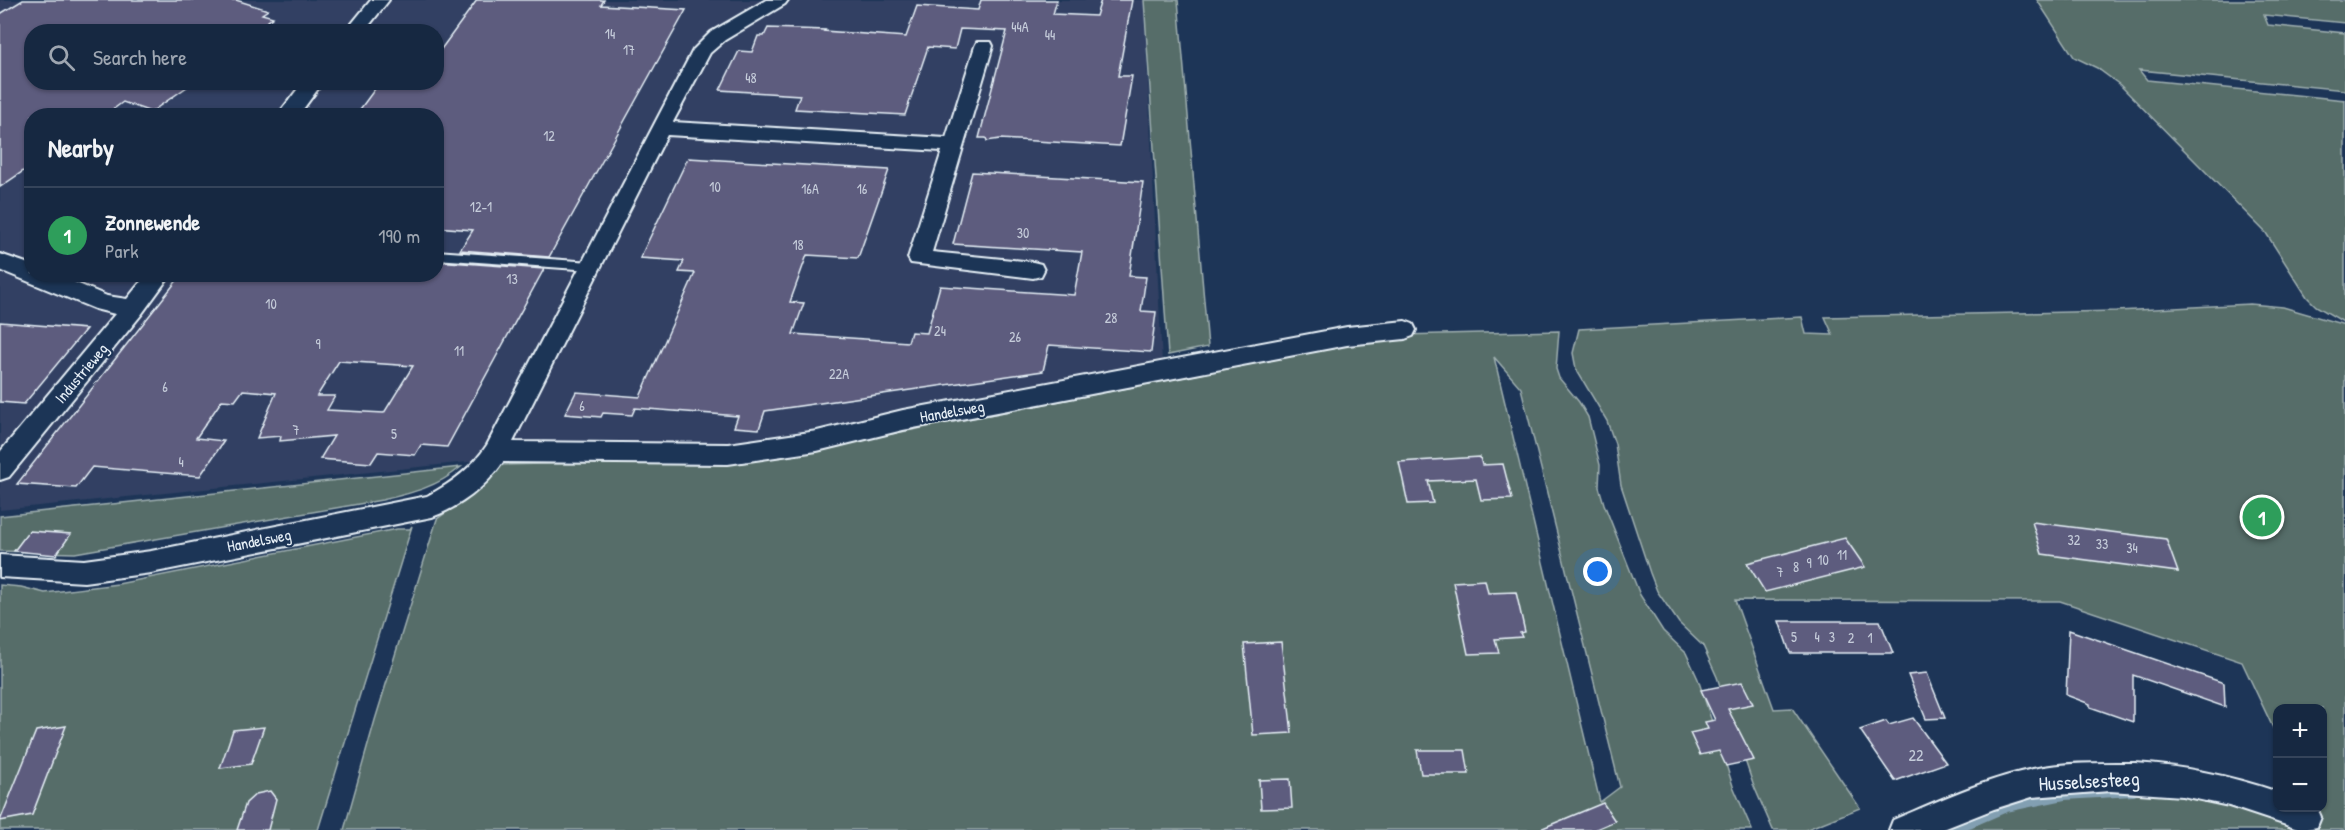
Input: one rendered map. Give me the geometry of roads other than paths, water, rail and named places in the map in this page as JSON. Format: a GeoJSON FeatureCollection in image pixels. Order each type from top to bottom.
{"type":"FeatureCollection","features":[{"type":"Feature","properties":{"kind":"street"},"geometry":{"type":"LineString","coordinates":[[360,24],[380,0]]}},
{"type":"Feature","properties":{"kind":"street","name":"Handelsweg"},"geometry":{"type":"LineString","coordinates":[[0,566],[84,571],[151,562],[432,506],[455,494],[474,480],[496,452],[660,128],[702,51],[728,30],[779,0]]}},
{"type":"Feature","properties":{"kind":"street"},"geometry":{"type":"LineString","coordinates":[[984,46],[919,258],[1033,270]]}},
{"type":"Feature","properties":{"kind":"street"},"geometry":{"type":"LineString","coordinates":[[293,108],[308,90]]}},
{"type":"Feature","properties":{"kind":"street"},"geometry":{"type":"LineString","coordinates":[[660,128],[952,145]]}},
{"type":"Feature","properties":{"kind":"street"},"geometry":{"type":"LineString","coordinates":[[0,262],[24,271]]}},
{"type":"Feature","properties":{"kind":"street"},"geometry":{"type":"LineString","coordinates":[[52,282],[103,303],[133,309]]}},
{"type":"Feature","properties":{"kind":"street","name":"Industrieweg"},"geometry":{"type":"LineString","coordinates":[[0,470],[154,282]]}},
{"type":"Feature","properties":{"kind":"street","name":"Handelsweg"},"geometry":{"type":"LineString","coordinates":[[496,452],[728,454],[817,441],[903,420],[1347,336],[1405,330]]}},
{"type":"Feature","properties":{"kind":"street","name":"Husselsesteeg"},"geometry":{"type":"LineString","coordinates":[[1904,830],[2026,784],[2065,779],[2107,777],[2183,781],[2233,791],[2273,805]]}},
{"type":"Feature","properties":{"kind":"lane"},"geometry":{"type":"LineString","coordinates":[[444,256],[591,266]]}},
{"type":"Feature","properties":{"kind":"waterway"},"geometry":{"type":"LineString","coordinates":[[1955,830],[2006,808],[2064,796],[2133,792]]}},
{"type":"Feature","properties":{"kind":"place","name":"Zonnewende"},"geometry":{"type":"Point","coordinates":[2262,517]}}]}
